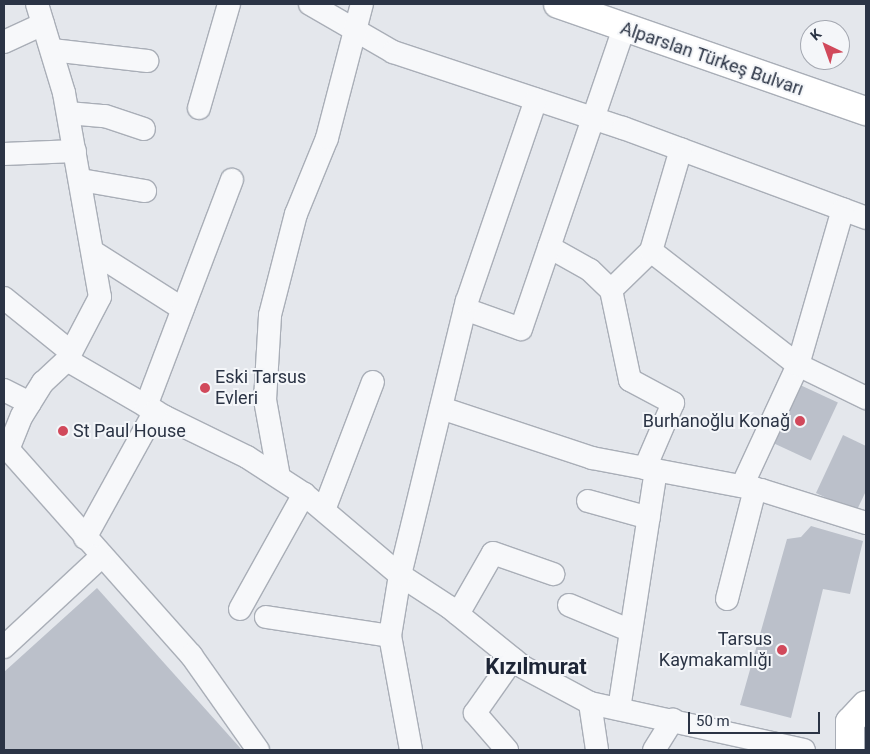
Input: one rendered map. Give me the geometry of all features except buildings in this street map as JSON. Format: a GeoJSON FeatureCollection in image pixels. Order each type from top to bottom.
{"type":"FeatureCollection","features":[{"type":"Feature","properties":{"kind":"main road","name":"Alparslan Türkeş Bulvarı"},"geometry":{"type":"LineString","coordinates":[[570,6],[624,29],[866,111]]}},
{"type":"Feature","properties":{"kind":"main road"},"geometry":{"type":"LineString","coordinates":[[847,749],[850,722],[863,703]]}},
{"type":"Feature","properties":{"kind":"street"},"geometry":{"type":"LineString","coordinates":[[199,108],[229,4]]}},
{"type":"Feature","properties":{"kind":"street"},"geometry":{"type":"LineString","coordinates":[[310,4],[356,27],[393,52],[594,118],[866,218]]}},
{"type":"Feature","properties":{"kind":"street"},"geometry":{"type":"LineString","coordinates":[[278,477],[266,400],[270,315],[296,214],[327,138],[362,4]]}},
{"type":"Feature","properties":{"kind":"street"},"geometry":{"type":"LineString","coordinates":[[4,42],[40,14],[52,50],[68,113],[95,253],[100,297],[69,356],[44,382],[30,403],[6,455],[85,538],[191,656],[258,750]]}},
{"type":"Feature","properties":{"kind":"street"},"geometry":{"type":"LineString","coordinates":[[466,309],[521,329],[624,29]]}},
{"type":"Feature","properties":{"kind":"street"},"geometry":{"type":"LineString","coordinates":[[52,50],[147,61]]}},
{"type":"Feature","properties":{"kind":"street"},"geometry":{"type":"LineString","coordinates":[[410,750],[390,636],[400,575],[466,309],[536,100]]}},
{"type":"Feature","properties":{"kind":"street"},"geometry":{"type":"LineString","coordinates":[[68,113],[105,116],[144,129]]}},
{"type":"Feature","properties":{"kind":"street"},"geometry":{"type":"LineString","coordinates":[[610,290],[651,251],[681,150]]}},
{"type":"Feature","properties":{"kind":"street"},"geometry":{"type":"LineString","coordinates":[[4,154],[75,151]]}},
{"type":"Feature","properties":{"kind":"street"},"geometry":{"type":"LineString","coordinates":[[81,180],[145,191]]}},
{"type":"Feature","properties":{"kind":"street"},"geometry":{"type":"LineString","coordinates":[[85,538],[151,409],[183,309],[232,180]]}},
{"type":"Feature","properties":{"kind":"street"},"geometry":{"type":"LineString","coordinates":[[727,599],[749,488],[798,366],[843,209]]}},
{"type":"Feature","properties":{"kind":"street"},"geometry":{"type":"LineString","coordinates":[[549,247],[590,270],[610,290],[630,380],[673,403],[650,469],[648,518],[619,709]]}},
{"type":"Feature","properties":{"kind":"street"},"geometry":{"type":"LineString","coordinates":[[651,251],[798,366],[866,398]]}},
{"type":"Feature","properties":{"kind":"street"},"geometry":{"type":"LineString","coordinates":[[95,253],[183,309]]}},
{"type":"Feature","properties":{"kind":"street"},"geometry":{"type":"LineString","coordinates":[[4,298],[69,356],[151,409],[247,457],[304,494],[400,575],[458,614],[513,659],[590,703],[673,719],[804,750]]}},
{"type":"Feature","properties":{"kind":"street"},"geometry":{"type":"LineString","coordinates":[[324,510],[373,382]]}},
{"type":"Feature","properties":{"kind":"street"},"geometry":{"type":"LineString","coordinates":[[4,390],[30,403]]}},
{"type":"Feature","properties":{"kind":"street"},"geometry":{"type":"LineString","coordinates":[[441,408],[592,458],[749,488],[866,523]]}},
{"type":"Feature","properties":{"kind":"street"},"geometry":{"type":"LineString","coordinates":[[240,609],[304,494]]}},
{"type":"Feature","properties":{"kind":"street"},"geometry":{"type":"LineString","coordinates":[[588,501],[648,518]]}},
{"type":"Feature","properties":{"kind":"street"},"geometry":{"type":"LineString","coordinates":[[458,614],[493,553],[553,574]]}},
{"type":"Feature","properties":{"kind":"street"},"geometry":{"type":"LineString","coordinates":[[4,647],[101,557]]}},
{"type":"Feature","properties":{"kind":"street"},"geometry":{"type":"LineString","coordinates":[[569,605],[631,631]]}},
{"type":"Feature","properties":{"kind":"street"},"geometry":{"type":"LineString","coordinates":[[266,617],[390,636]]}},
{"type":"Feature","properties":{"kind":"street"},"geometry":{"type":"LineString","coordinates":[[507,750],[475,713],[513,659]]}},
{"type":"Feature","properties":{"kind":"street"},"geometry":{"type":"LineString","coordinates":[[590,703],[597,750]]}},
{"type":"Feature","properties":{"kind":"street"},"geometry":{"type":"LineString","coordinates":[[654,750],[673,719]]}},
{"type":"Feature","properties":{"kind":"place","name":"Eski Tarsus Evleri"},"geometry":{"type":"Point","coordinates":[205,388]}},
{"type":"Feature","properties":{"kind":"place","name":"Burhanoğlu Konağ"},"geometry":{"type":"Point","coordinates":[800,421]}},
{"type":"Feature","properties":{"kind":"place","name":"St Paul House"},"geometry":{"type":"Point","coordinates":[63,431]}},
{"type":"Feature","properties":{"kind":"place","name":"Tarsus Kaymakamlığı"},"geometry":{"type":"Point","coordinates":[782,650]}},
{"type":"Feature","properties":{"kind":"district","name":"Kızılmurat"},"geometry":{"type":"Point","coordinates":[536,667]}}]}
